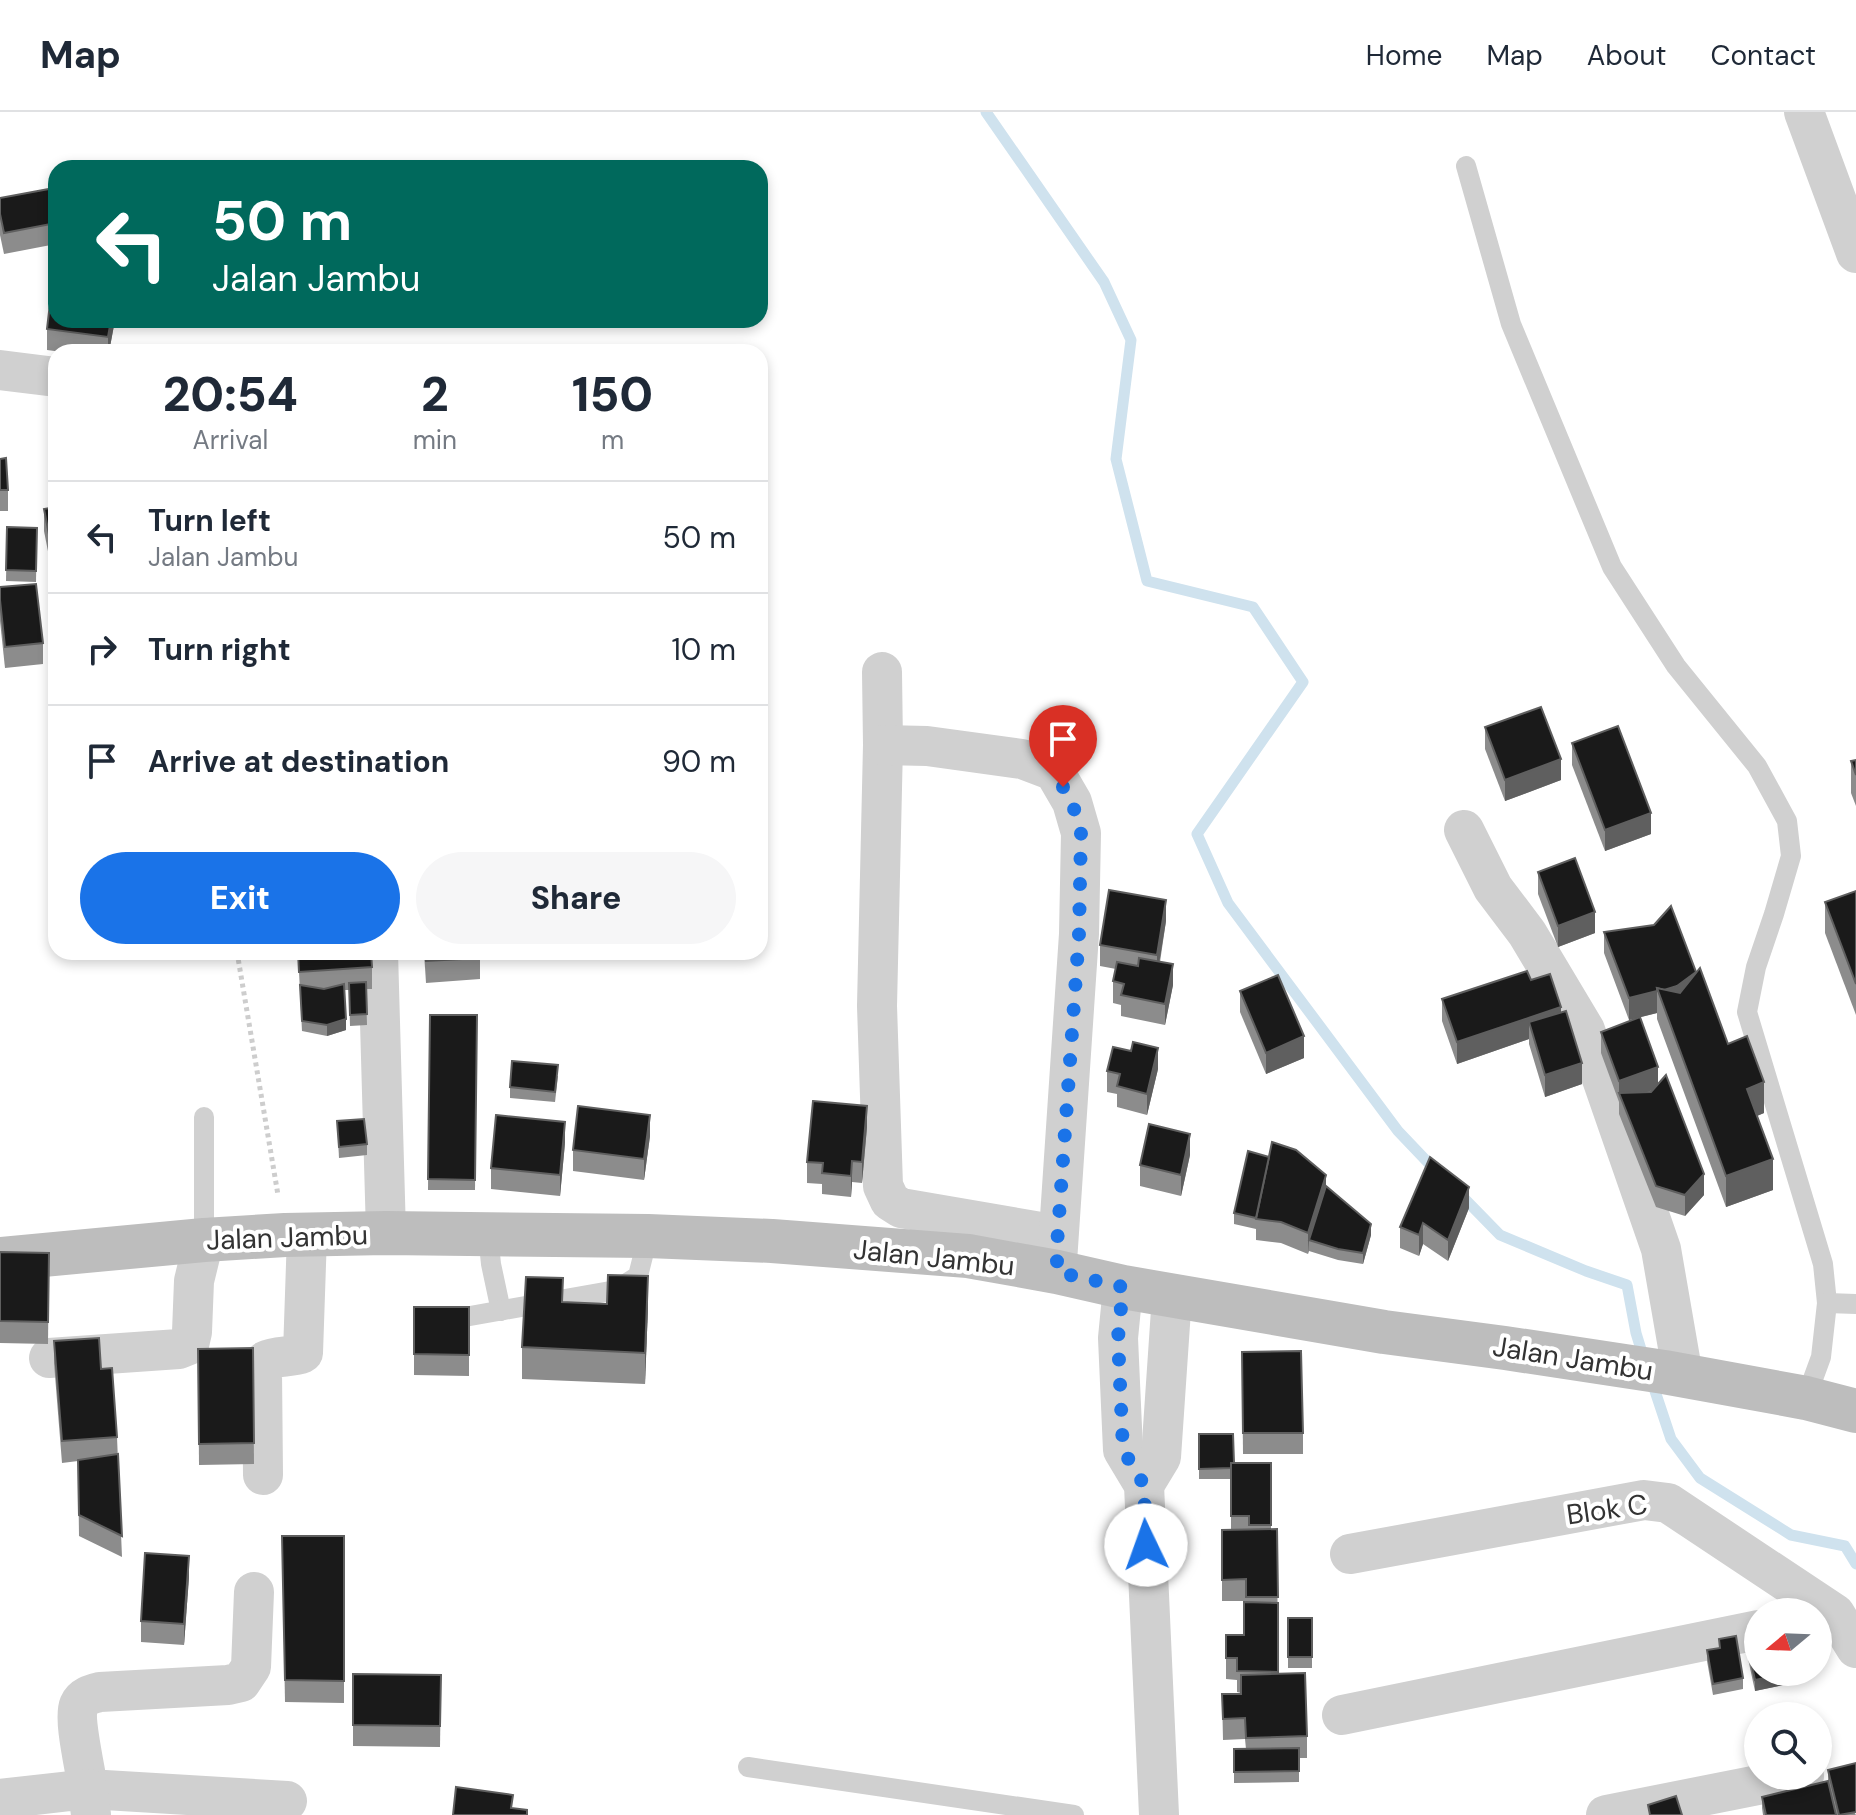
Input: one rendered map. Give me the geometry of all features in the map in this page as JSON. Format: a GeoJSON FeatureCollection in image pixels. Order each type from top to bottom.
{"type":"FeatureCollection","features":[{"type":"Feature","properties":{"kind":"street"},"geometry":{"type":"LineString","coordinates":[[1804,112],[1856,253]]}},
{"type":"Feature","properties":{"kind":"street"},"geometry":{"type":"LineString","coordinates":[[0,370],[48,376]]}},
{"type":"Feature","properties":{"kind":"street"},"geometry":{"type":"LineString","coordinates":[[882,672],[877,1006],[883,1186],[890,1201],[901,1208],[1058,1254],[1079,934],[1081,833],[1072,802],[1054,771],[1022,759],[927,746],[883,745]]}},
{"type":"Feature","properties":{"kind":"street"},"geometry":{"type":"LineString","coordinates":[[1464,830],[1493,888],[1527,933],[1585,1030],[1661,1249],[1659,1372]]}},
{"type":"Feature","properties":{"kind":"street"},"geometry":{"type":"LineString","coordinates":[[378,960],[386,1233]]}},
{"type":"Feature","properties":{"kind":"street","name":"Jalan Jambu"},"geometry":{"type":"LineString","coordinates":[[0,1259],[204,1240],[386,1233],[648,1236],[772,1241],[968,1256],[1058,1254],[1123,1287],[1384,1332],[1659,1372],[1806,1398],[1856,1411]]}},
{"type":"Feature","properties":{"kind":"street"},"geometry":{"type":"LineString","coordinates":[[263,1475],[262,1371],[265,1361],[303,1353],[296,1235]]}},
{"type":"Feature","properties":{"kind":"street"},"geometry":{"type":"LineString","coordinates":[[49,1358],[179,1349],[189,1345],[194,1281],[204,1240]]}},
{"type":"Feature","properties":{"kind":"street"},"geometry":{"type":"LineString","coordinates":[[1123,1287],[1118,1338],[1123,1450],[1144,1485],[1159,1815]]}},
{"type":"Feature","properties":{"kind":"street"},"geometry":{"type":"LineString","coordinates":[[1144,1485],[1161,1457],[1172,1295]]}},
{"type":"Feature","properties":{"kind":"street","name":"Blok C"},"geometry":{"type":"LineString","coordinates":[[1350,1554],[1644,1500],[1668,1503],[1801,1598]]}},
{"type":"Feature","properties":{"kind":"street"},"geometry":{"type":"LineString","coordinates":[[90,1802],[78,1725],[79,1705],[87,1696],[100,1692],[241,1682],[251,1667],[254,1592]]}},
{"type":"Feature","properties":{"kind":"street","name":"Blok C"},"geometry":{"type":"LineString","coordinates":[[1832,1622],[1856,1648]]}},
{"type":"Feature","properties":{"kind":"street"},"geometry":{"type":"LineString","coordinates":[[1342,1715],[1744,1633]]}},
{"type":"Feature","properties":{"kind":"street"},"geometry":{"type":"LineString","coordinates":[[1606,1815],[1744,1788]]}},
{"type":"Feature","properties":{"kind":"street"},"geometry":{"type":"LineString","coordinates":[[0,1799],[287,1801]]}},
{"type":"Feature","properties":{"kind":"lane"},"geometry":{"type":"LineString","coordinates":[[1466,166],[1511,324],[1612,567],[1676,666],[1757,766],[1787,821],[1791,856],[1756,967],[1747,1012],[1823,1264],[1827,1303],[1821,1357],[1806,1398]]}},
{"type":"Feature","properties":{"kind":"lane"},"geometry":{"type":"LineString","coordinates":[[204,1117],[204,1240]]}},
{"type":"Feature","properties":{"kind":"lane"},"geometry":{"type":"LineString","coordinates":[[488,1235],[501,1311]]}},
{"type":"Feature","properties":{"kind":"lane"},"geometry":{"type":"LineString","coordinates":[[416,1325],[616,1290],[638,1276],[648,1236]]}},
{"type":"Feature","properties":{"kind":"lane"},"geometry":{"type":"LineString","coordinates":[[1827,1303],[1856,1304]]}},
{"type":"Feature","properties":{"kind":"lane"},"geometry":{"type":"LineString","coordinates":[[748,1767],[1074,1815]]}},
{"type":"Feature","properties":{"kind":"path"},"geometry":{"type":"LineString","coordinates":[[239,960],[296,1235]]}},
{"type":"Feature","properties":{"kind":"building"},"geometry":{"type":"Polygon","coordinates":[[[48,189],[48,225],[4,233],[0,198],[48,189]]]}},
{"type":"Feature","properties":{"kind":"building"},"geometry":{"type":"Polygon","coordinates":[[[48,320],[48,328],[110,328],[108,337],[47,329],[48,320]]]}},
{"type":"Feature","properties":{"kind":"building"},"geometry":{"type":"Polygon","coordinates":[[[6,458],[8,490],[0,490],[0,459],[6,458]]]}},
{"type":"Feature","properties":{"kind":"building"},"geometry":{"type":"Polygon","coordinates":[[[48,508],[48,529],[44,509],[48,508]]]}},
{"type":"Feature","properties":{"kind":"building"},"geometry":{"type":"Polygon","coordinates":[[[7,527],[37,528],[36,571],[6,570],[7,527]]]}},
{"type":"Feature","properties":{"kind":"building"},"geometry":{"type":"Polygon","coordinates":[[[36,584],[43,643],[5,647],[0,587],[36,584]]]}},
{"type":"Feature","properties":{"kind":"building"},"geometry":{"type":"Polygon","coordinates":[[[1541,707],[1561,759],[1505,780],[1485,727],[1541,707]]]}},
{"type":"Feature","properties":{"kind":"building"},"geometry":{"type":"Polygon","coordinates":[[[1618,726],[1651,813],[1605,830],[1572,743],[1618,726]]]}},
{"type":"Feature","properties":{"kind":"building"},"geometry":{"type":"Polygon","coordinates":[[[1575,858],[1595,912],[1558,926],[1538,872],[1575,858]]]}},
{"type":"Feature","properties":{"kind":"building"},"geometry":{"type":"Polygon","coordinates":[[[1109,890],[1166,900],[1157,955],[1100,945],[1109,890]]]}},
{"type":"Feature","properties":{"kind":"building"},"geometry":{"type":"Polygon","coordinates":[[[1856,891],[1856,984],[1825,902],[1856,891]]]}},
{"type":"Feature","properties":{"kind":"building"},"geometry":{"type":"Polygon","coordinates":[[[1671,906],[1696,972],[1677,986],[1664,990],[1657,988],[1657,991],[1629,998],[1604,932],[1654,925],[1671,906]]]}},
{"type":"Feature","properties":{"kind":"building"},"geometry":{"type":"Polygon","coordinates":[[[1139,958],[1173,964],[1165,1004],[1121,995],[1124,984],[1113,981],[1117,962],[1138,966],[1139,958]]]}},
{"type":"Feature","properties":{"kind":"building"},"geometry":{"type":"Polygon","coordinates":[[[298,960],[372,960],[372,967],[299,972],[298,960]]]}},
{"type":"Feature","properties":{"kind":"building"},"geometry":{"type":"Polygon","coordinates":[[[1700,968],[1728,1044],[1747,1036],[1764,1082],[1747,1089],[1773,1159],[1726,1176],[1657,988],[1680,993],[1700,968]]]}},
{"type":"Feature","properties":{"kind":"building"},"geometry":{"type":"Polygon","coordinates":[[[1527,971],[1531,980],[1550,974],[1561,1007],[1457,1042],[1442,999],[1527,971]]]}},
{"type":"Feature","properties":{"kind":"building"},"geometry":{"type":"Polygon","coordinates":[[[1278,975],[1304,1036],[1266,1053],[1240,991],[1278,975]]]}},
{"type":"Feature","properties":{"kind":"building"},"geometry":{"type":"Polygon","coordinates":[[[366,982],[367,1014],[350,1015],[349,983],[366,982]]]}},
{"type":"Feature","properties":{"kind":"building"},"geometry":{"type":"Polygon","coordinates":[[[344,984],[346,1019],[327,1025],[302,1021],[300,985],[324,989],[344,984]]]}},
{"type":"Feature","properties":{"kind":"building"},"geometry":{"type":"Polygon","coordinates":[[[1566,1011],[1582,1063],[1545,1075],[1529,1022],[1566,1011]]]}},
{"type":"Feature","properties":{"kind":"building"},"geometry":{"type":"Polygon","coordinates":[[[430,1015],[477,1015],[475,1180],[428,1179],[430,1015]]]}},
{"type":"Feature","properties":{"kind":"building"},"geometry":{"type":"Polygon","coordinates":[[[1640,1017],[1658,1067],[1619,1081],[1601,1032],[1640,1017]]]}},
{"type":"Feature","properties":{"kind":"building"},"geometry":{"type":"Polygon","coordinates":[[[1133,1042],[1158,1048],[1147,1094],[1117,1086],[1120,1074],[1107,1071],[1113,1047],[1131,1051],[1133,1042]]]}},
{"type":"Feature","properties":{"kind":"building"},"geometry":{"type":"Polygon","coordinates":[[[512,1061],[558,1065],[555,1092],[510,1087],[512,1061]]]}},
{"type":"Feature","properties":{"kind":"building"},"geometry":{"type":"Polygon","coordinates":[[[1666,1075],[1704,1174],[1685,1195],[1656,1186],[1619,1093],[1651,1092],[1666,1075]]]}},
{"type":"Feature","properties":{"kind":"building"},"geometry":{"type":"Polygon","coordinates":[[[813,1101],[867,1106],[862,1162],[852,1161],[851,1176],[822,1173],[823,1163],[807,1162],[813,1101]]]}},
{"type":"Feature","properties":{"kind":"building"},"geometry":{"type":"Polygon","coordinates":[[[578,1106],[650,1115],[644,1159],[573,1150],[578,1106]]]}},
{"type":"Feature","properties":{"kind":"building"},"geometry":{"type":"Polygon","coordinates":[[[496,1115],[565,1122],[560,1175],[491,1168],[496,1115]]]}},
{"type":"Feature","properties":{"kind":"building"},"geometry":{"type":"Polygon","coordinates":[[[364,1119],[367,1144],[339,1147],[337,1121],[364,1119]]]}},
{"type":"Feature","properties":{"kind":"building"},"geometry":{"type":"Polygon","coordinates":[[[1149,1124],[1190,1134],[1181,1175],[1140,1165],[1149,1124]]]}},
{"type":"Feature","properties":{"kind":"building"},"geometry":{"type":"Polygon","coordinates":[[[1272,1142],[1296,1150],[1326,1175],[1308,1233],[1281,1222],[1256,1219],[1272,1142]]]}},
{"type":"Feature","properties":{"kind":"building"},"geometry":{"type":"Polygon","coordinates":[[[1248,1151],[1269,1157],[1256,1218],[1234,1213],[1248,1151]]]}},
{"type":"Feature","properties":{"kind":"building"},"geometry":{"type":"Polygon","coordinates":[[[1430,1157],[1469,1187],[1448,1240],[1423,1223],[1419,1235],[1400,1227],[1430,1157]]]}},
{"type":"Feature","properties":{"kind":"building"},"geometry":{"type":"Polygon","coordinates":[[[1326,1186],[1371,1224],[1363,1253],[1309,1240],[1326,1186]]]}},
{"type":"Feature","properties":{"kind":"building"},"geometry":{"type":"Polygon","coordinates":[[[0,1252],[49,1253],[48,1322],[0,1321],[0,1252]]]}},
{"type":"Feature","properties":{"kind":"building"},"geometry":{"type":"Polygon","coordinates":[[[608,1275],[648,1276],[645,1353],[522,1347],[526,1277],[563,1278],[562,1302],[607,1304],[608,1275]]]}},
{"type":"Feature","properties":{"kind":"building"},"geometry":{"type":"Polygon","coordinates":[[[414,1307],[469,1307],[469,1355],[414,1354],[414,1307]]]}},
{"type":"Feature","properties":{"kind":"building"},"geometry":{"type":"Polygon","coordinates":[[[99,1338],[101,1369],[112,1368],[117,1437],[62,1441],[54,1341],[99,1338]]]}},
{"type":"Feature","properties":{"kind":"building"},"geometry":{"type":"Polygon","coordinates":[[[253,1348],[254,1443],[199,1444],[198,1349],[253,1348]]]}},
{"type":"Feature","properties":{"kind":"building"},"geometry":{"type":"Polygon","coordinates":[[[1301,1351],[1303,1433],[1243,1433],[1242,1352],[1301,1351]]]}},
{"type":"Feature","properties":{"kind":"building"},"geometry":{"type":"Polygon","coordinates":[[[1199,1434],[1233,1434],[1234,1463],[1231,1463],[1231,1468],[1199,1469],[1199,1434]]]}},
{"type":"Feature","properties":{"kind":"building"},"geometry":{"type":"Polygon","coordinates":[[[118,1454],[122,1536],[79,1515],[78,1460],[118,1454]]]}},
{"type":"Feature","properties":{"kind":"building"},"geometry":{"type":"Polygon","coordinates":[[[1231,1463],[1271,1463],[1271,1525],[1249,1525],[1249,1516],[1231,1516],[1231,1463]]]}},
{"type":"Feature","properties":{"kind":"building"},"geometry":{"type":"Polygon","coordinates":[[[1277,1529],[1278,1597],[1246,1597],[1246,1579],[1222,1580],[1222,1530],[1277,1529]]]}},
{"type":"Feature","properties":{"kind":"building"},"geometry":{"type":"Polygon","coordinates":[[[282,1536],[344,1536],[344,1681],[285,1680],[282,1536]]]}},
{"type":"Feature","properties":{"kind":"building"},"geometry":{"type":"Polygon","coordinates":[[[145,1553],[189,1556],[184,1624],[141,1621],[145,1553]]]}},
{"type":"Feature","properties":{"kind":"building"},"geometry":{"type":"Polygon","coordinates":[[[1244,1602],[1278,1603],[1278,1672],[1237,1671],[1237,1658],[1226,1658],[1226,1635],[1244,1635],[1244,1602]]]}},
{"type":"Feature","properties":{"kind":"building"},"geometry":{"type":"Polygon","coordinates":[[[1288,1618],[1312,1618],[1312,1657],[1288,1657],[1288,1618]]]}},
{"type":"Feature","properties":{"kind":"building"},"geometry":{"type":"Polygon","coordinates":[[[1736,1636],[1743,1678],[1713,1684],[1707,1650],[1720,1648],[1719,1639],[1736,1636]]]}},
{"type":"Feature","properties":{"kind":"building"},"geometry":{"type":"Polygon","coordinates":[[[1305,1673],[1307,1736],[1246,1738],[1245,1718],[1223,1719],[1222,1694],[1241,1694],[1241,1675],[1305,1673]]]}},
{"type":"Feature","properties":{"kind":"building"},"geometry":{"type":"Polygon","coordinates":[[[353,1674],[441,1675],[440,1726],[353,1725],[353,1674]]]}},
{"type":"Feature","properties":{"kind":"building"},"geometry":{"type":"Polygon","coordinates":[[[1299,1748],[1299,1771],[1234,1772],[1234,1749],[1299,1748]]]}},
{"type":"Feature","properties":{"kind":"building"},"geometry":{"type":"Polygon","coordinates":[[[1856,1763],[1856,1812],[1839,1815],[1832,1786],[1832,1769],[1856,1763]]]}},
{"type":"Feature","properties":{"kind":"building"},"geometry":{"type":"Polygon","coordinates":[[[456,1787],[513,1795],[511,1808],[527,1810],[527,1815],[453,1815],[456,1787]]]}},
{"type":"Feature","properties":{"kind":"building"},"geometry":{"type":"Polygon","coordinates":[[[1791,1790],[1830,1790],[1836,1815],[1766,1815],[1762,1797],[1791,1790]]]}},
{"type":"Feature","properties":{"kind":"building"},"geometry":{"type":"Polygon","coordinates":[[[1676,1796],[1682,1815],[1650,1815],[1648,1805],[1676,1796]]]}},
{"type":"Feature","properties":{"kind":"waterway"},"geometry":{"type":"LineString","coordinates":[[986,112],[1104,282],[1131,340],[1116,459],[1147,581],[1253,607],[1303,682],[1197,834],[1228,903],[1398,1131],[1438,1173]]}},
{"type":"Feature","properties":{"kind":"waterway"},"geometry":{"type":"LineString","coordinates":[[1459,1193],[1500,1235],[1627,1285],[1644,1359]]}},
{"type":"Feature","properties":{"kind":"waterway"},"geometry":{"type":"LineString","coordinates":[[1651,1379],[1671,1439],[1700,1478],[1791,1535],[1845,1546],[1856,1564]]}},
{"type":"Feature","properties":{"kind":"route"},"geometry":{"type":"LineString","coordinates":[[1063,787],[1072,802],[1081,833],[1079,934],[1057,1272],[1123,1287],[1118,1338],[1123,1450],[1144,1485],[1146,1545]]}}]}
